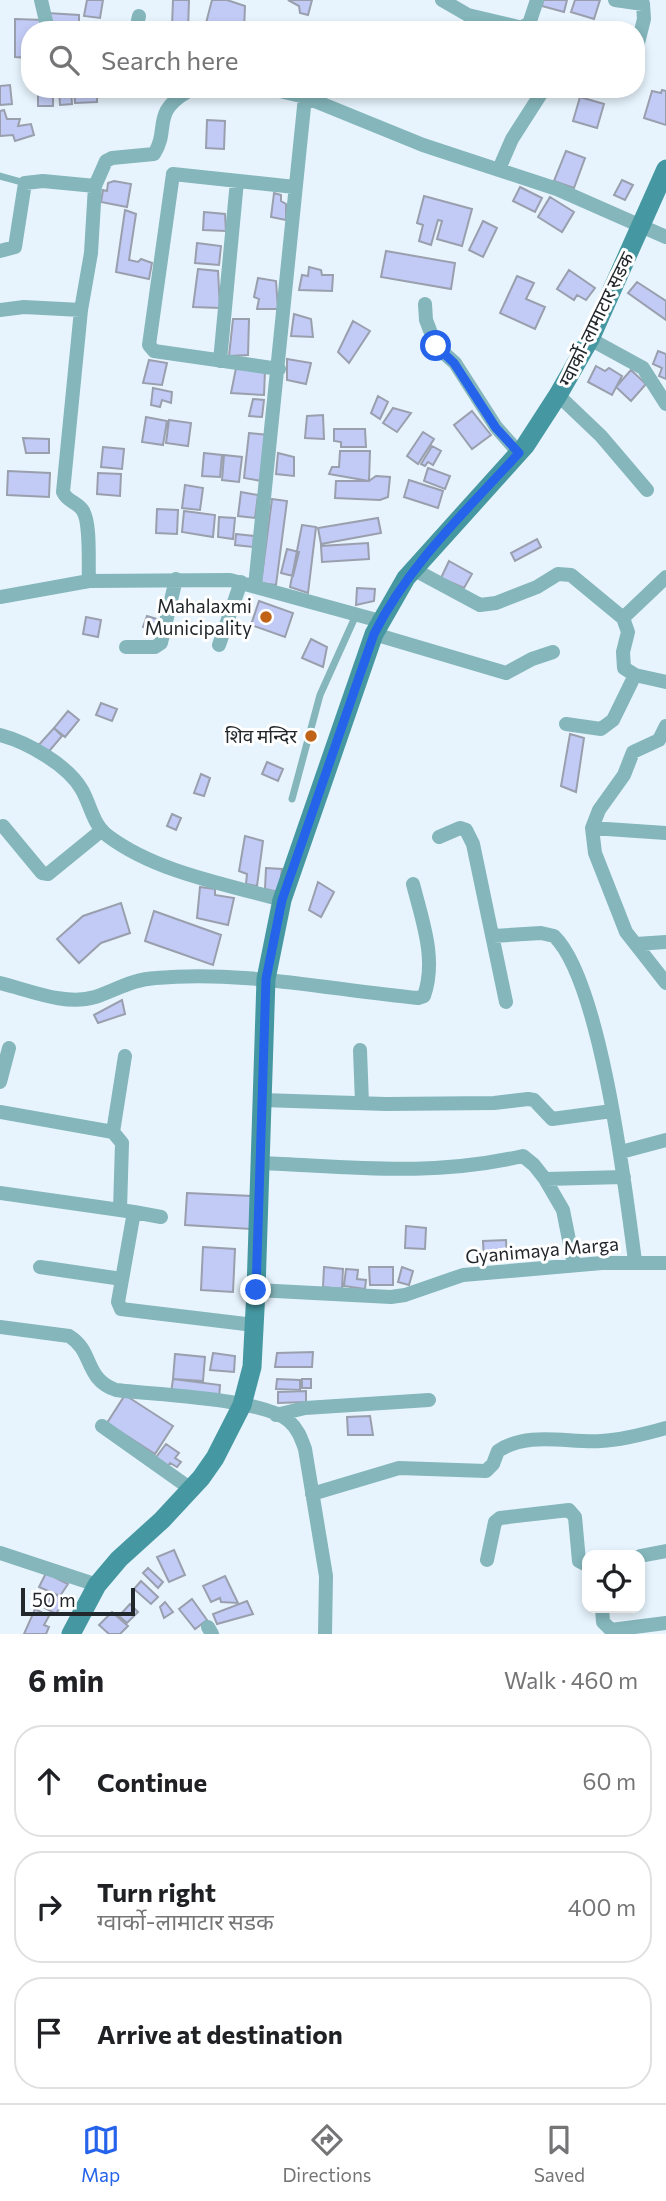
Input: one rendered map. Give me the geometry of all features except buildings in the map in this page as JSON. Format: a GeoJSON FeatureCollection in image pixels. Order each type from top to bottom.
{"type":"FeatureCollection","features":[{"type":"Feature","properties":{"kind":"main road","name":"ग्वार्को-लामाटार सडक"},"geometry":{"type":"LineString","coordinates":[[71,1634],[97,1585],[119,1559],[191,1489],[215,1458],[242,1405],[251,1367],[256,1290],[266,979],[282,900],[377,627],[413,569],[519,453],[558,395],[590,339],[666,169]]}},
{"type":"Feature","properties":{"kind":"street"},"geometry":{"type":"LineString","coordinates":[[41,0],[46,21]]}},
{"type":"Feature","properties":{"kind":"street"},"geometry":{"type":"LineString","coordinates":[[442,0],[468,15],[491,21]]}},
{"type":"Feature","properties":{"kind":"street"},"geometry":{"type":"LineString","coordinates":[[530,21],[537,0]]}},
{"type":"Feature","properties":{"kind":"street"},"geometry":{"type":"LineString","coordinates":[[615,0],[643,5],[644,21]]}},
{"type":"Feature","properties":{"kind":"street"},"geometry":{"type":"LineString","coordinates":[[89,580],[86,518],[81,508],[69,501],[63,492],[81,310],[92,253],[95,186],[106,162],[111,158],[154,154],[158,148],[161,122],[170,104],[178,98]]}},
{"type":"Feature","properties":{"kind":"street"},"geometry":{"type":"LineString","coordinates":[[219,645],[248,584],[279,369],[305,98]]}},
{"type":"Feature","properties":{"kind":"street"},"geometry":{"type":"LineString","coordinates":[[307,98],[423,145],[557,189],[642,224],[666,237]]}},
{"type":"Feature","properties":{"kind":"street"},"geometry":{"type":"LineString","coordinates":[[499,170],[512,139],[538,98]]}},
{"type":"Feature","properties":{"kind":"street"},"geometry":{"type":"LineString","coordinates":[[279,369],[154,351],[149,345],[171,176],[175,172],[295,187]]}},
{"type":"Feature","properties":{"kind":"street"},"geometry":{"type":"LineString","coordinates":[[0,251],[15,247],[25,183],[43,181],[95,186]]}},
{"type":"Feature","properties":{"kind":"street"},"geometry":{"type":"LineString","coordinates":[[220,361],[237,181]]}},
{"type":"Feature","properties":{"kind":"street"},"geometry":{"type":"LineString","coordinates":[[425,304],[426,320],[436,346],[454,363],[496,428],[519,453]]}},
{"type":"Feature","properties":{"kind":"street"},"geometry":{"type":"LineString","coordinates":[[0,310],[81,310]]}},
{"type":"Feature","properties":{"kind":"street"},"geometry":{"type":"LineString","coordinates":[[590,339],[643,368],[666,404]]}},
{"type":"Feature","properties":{"kind":"street"},"geometry":{"type":"LineString","coordinates":[[558,395],[601,436],[647,490]]}},
{"type":"Feature","properties":{"kind":"street"},"geometry":{"type":"LineString","coordinates":[[413,569],[480,605],[496,603],[537,587],[558,574],[571,575],[623,618],[628,632],[623,652],[624,668],[635,676],[666,682]]}},
{"type":"Feature","properties":{"kind":"street"},"geometry":{"type":"LineString","coordinates":[[623,618],[666,577]]}},
{"type":"Feature","properties":{"kind":"street"},"geometry":{"type":"LineString","coordinates":[[126,647],[155,647],[161,643],[176,579]]}},
{"type":"Feature","properties":{"kind":"street"},"geometry":{"type":"LineString","coordinates":[[0,597],[89,580],[176,579],[248,584],[356,615],[377,627],[506,673],[523,663],[553,652]]}},
{"type":"Feature","properties":{"kind":"street"},"geometry":{"type":"LineString","coordinates":[[566,724],[600,729],[613,720],[635,676]]}},
{"type":"Feature","properties":{"kind":"street"},"geometry":{"type":"LineString","coordinates":[[666,726],[659,740],[633,752],[624,775],[599,810],[592,828],[595,853],[615,908],[636,944],[666,984]]}},
{"type":"Feature","properties":{"kind":"street"},"geometry":{"type":"LineString","coordinates":[[0,734],[17,739],[77,781],[102,830],[130,851],[171,867],[282,900]]}},
{"type":"Feature","properties":{"kind":"street"},"geometry":{"type":"LineString","coordinates":[[4,826],[42,873],[48,874],[102,830]]}},
{"type":"Feature","properties":{"kind":"street"},"geometry":{"type":"LineString","coordinates":[[439,837],[460,828],[466,830],[472,844],[506,1003]]}},
{"type":"Feature","properties":{"kind":"street"},"geometry":{"type":"LineString","coordinates":[[592,828],[666,833]]}},
{"type":"Feature","properties":{"kind":"street"},"geometry":{"type":"LineString","coordinates":[[0,983],[68,1000],[93,997],[125,984],[155,978],[266,979],[407,997],[424,996],[431,962],[413,884]]}},
{"type":"Feature","properties":{"kind":"street"},"geometry":{"type":"LineString","coordinates":[[493,936],[541,933],[554,936],[562,944],[574,966],[593,1023],[621,1152],[635,1261]]}},
{"type":"Feature","properties":{"kind":"street"},"geometry":{"type":"LineString","coordinates":[[636,944],[666,942]]}},
{"type":"Feature","properties":{"kind":"street"},"geometry":{"type":"LineString","coordinates":[[0,1082],[9,1048]]}},
{"type":"Feature","properties":{"kind":"street"},"geometry":{"type":"LineString","coordinates":[[360,1049],[362,1103]]}},
{"type":"Feature","properties":{"kind":"street"},"geometry":{"type":"LineString","coordinates":[[113,1132],[125,1056]]}},
{"type":"Feature","properties":{"kind":"street"},"geometry":{"type":"LineString","coordinates":[[262,1100],[494,1103],[528,1099],[534,1100],[545,1115],[561,1119],[612,1111]]}},
{"type":"Feature","properties":{"kind":"street"},"geometry":{"type":"LineString","coordinates":[[0,1112],[113,1132],[122,1143],[127,1211],[118,1302],[121,1309],[254,1325]]}},
{"type":"Feature","properties":{"kind":"street"},"geometry":{"type":"LineString","coordinates":[[621,1152],[666,1140]]}},
{"type":"Feature","properties":{"kind":"street"},"geometry":{"type":"LineString","coordinates":[[262,1163],[409,1171],[470,1167],[523,1156],[534,1164],[563,1210],[574,1265]]}},
{"type":"Feature","properties":{"kind":"street"},"geometry":{"type":"LineString","coordinates":[[545,1179],[624,1177]]}},
{"type":"Feature","properties":{"kind":"street"},"geometry":{"type":"LineString","coordinates":[[0,1193],[161,1217]]}},
{"type":"Feature","properties":{"kind":"street","name":"Gyanimaya Marga"},"geometry":{"type":"LineString","coordinates":[[256,1290],[405,1296],[463,1275],[635,1261],[666,1263]]}},
{"type":"Feature","properties":{"kind":"street"},"geometry":{"type":"LineString","coordinates":[[40,1267],[122,1279]]}},
{"type":"Feature","properties":{"kind":"street"},"geometry":{"type":"LineString","coordinates":[[0,1327],[69,1336],[78,1341],[94,1376],[102,1385],[116,1390],[242,1405],[287,1420],[299,1433],[312,1494],[326,1576],[325,1634]]}},
{"type":"Feature","properties":{"kind":"street"},"geometry":{"type":"LineString","coordinates":[[276,1415],[305,1408],[429,1400]]}},
{"type":"Feature","properties":{"kind":"street"},"geometry":{"type":"LineString","coordinates":[[102,1426],[191,1489]]}},
{"type":"Feature","properties":{"kind":"street"},"geometry":{"type":"LineString","coordinates":[[312,1494],[399,1468],[486,1471],[493,1464],[498,1451],[508,1444],[535,1439],[602,1441],[666,1428]]}},
{"type":"Feature","properties":{"kind":"street"},"geometry":{"type":"LineString","coordinates":[[486,1560],[495,1522],[500,1518],[569,1510],[575,1517],[579,1561],[582,1562]]}},
{"type":"Feature","properties":{"kind":"street"},"geometry":{"type":"LineString","coordinates":[[645,1555],[666,1551]]}},
{"type":"Feature","properties":{"kind":"street"},"geometry":{"type":"LineString","coordinates":[[0,1553],[97,1585]]}},
{"type":"Feature","properties":{"kind":"street"},"geometry":{"type":"LineString","coordinates":[[603,1613],[603,1622],[611,1630],[666,1623]]}},
{"type":"Feature","properties":{"kind":"lane"},"geometry":{"type":"LineString","coordinates":[[0,176],[25,183]]}},
{"type":"Feature","properties":{"kind":"lane"},"geometry":{"type":"LineString","coordinates":[[292,799],[320,695],[356,615]]}},
{"type":"Feature","properties":{"kind":"place","name":"Mahalaxmi Municipality"},"geometry":{"type":"Point","coordinates":[266,617]}},
{"type":"Feature","properties":{"kind":"place","name":"शिव मन्दिर"},"geometry":{"type":"Point","coordinates":[311,736]}},
{"type":"Feature","properties":{"kind":"route"},"geometry":{"type":"LineString","coordinates":[[256,1290],[261,1171],[262,1021],[266,979],[282,900],[366,664],[374,634],[389,603],[406,578],[519,453],[496,428],[454,363],[436,346]]}}]}
